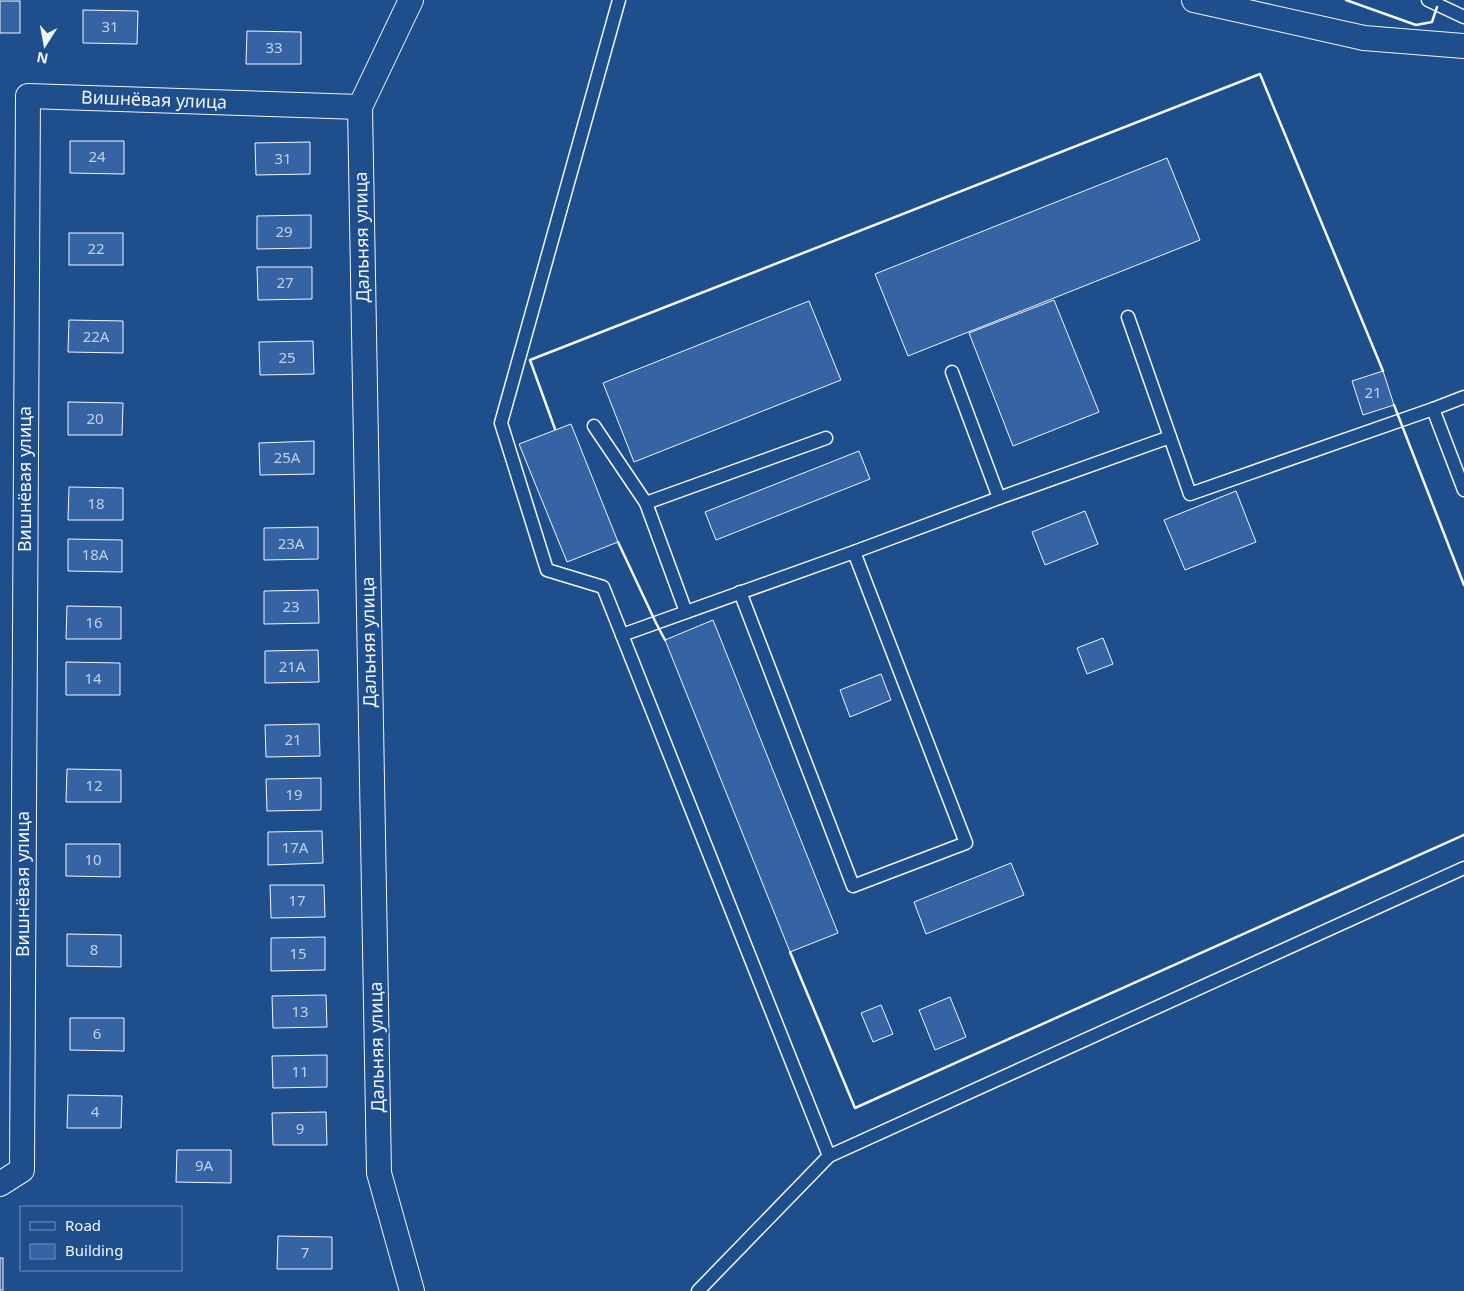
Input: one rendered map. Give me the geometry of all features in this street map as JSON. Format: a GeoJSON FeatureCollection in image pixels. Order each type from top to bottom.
{"type":"FeatureCollection","features":[{"type":"Feature","properties":{"kind":"street","name":"Дальняя улица"},"geometry":{"type":"LineString","coordinates":[[411,0],[360,107],[379,1173],[412,1291]]}},
{"type":"Feature","properties":{"kind":"street"},"geometry":{"type":"LineString","coordinates":[[1194,0],[1364,38],[1464,46]]}},
{"type":"Feature","properties":{"kind":"street","name":"Вишнёвая улица"},"geometry":{"type":"LineString","coordinates":[[0,1184],[22,1170],[28,96],[360,107]]}},
{"type":"Feature","properties":{"kind":"lane"},"geometry":{"type":"LineString","coordinates":[[619,0],[501,423],[547,570],[603,587],[829,1156]]}},
{"type":"Feature","properties":{"kind":"lane"},"geometry":{"type":"LineString","coordinates":[[1428,0],[1464,17]]}},
{"type":"Feature","properties":{"kind":"lane"},"geometry":{"type":"LineString","coordinates":[[1128,317],[1190,494],[1464,397]]}},
{"type":"Feature","properties":{"kind":"lane"},"geometry":{"type":"LineString","coordinates":[[952,372],[999,498]]}},
{"type":"Feature","properties":{"kind":"lane"},"geometry":{"type":"LineString","coordinates":[[1432,409],[1464,490]]}},
{"type":"Feature","properties":{"kind":"lane"},"geometry":{"type":"LineString","coordinates":[[594,426],[646,503],[686,612]]}},
{"type":"Feature","properties":{"kind":"lane"},"geometry":{"type":"LineString","coordinates":[[622,635],[1170,437]]}},
{"type":"Feature","properties":{"kind":"lane"},"geometry":{"type":"LineString","coordinates":[[646,503],[826,438]]}},
{"type":"Feature","properties":{"kind":"lane"},"geometry":{"type":"LineString","coordinates":[[740,592],[853,886],[966,843],[854,552]]}},
{"type":"Feature","properties":{"kind":"lane"},"geometry":{"type":"LineString","coordinates":[[698,1291],[829,1156],[1464,868]]}},
{"type":"Feature","properties":{"kind":"building"},"geometry":{"type":"Polygon","coordinates":[[[0,1],[20,1],[20,33],[0,33],[0,1]]]}},
{"type":"Feature","properties":{"kind":"building"},"geometry":{"type":"Polygon","coordinates":[[[83,10],[138,11],[137,44],[83,43],[83,10]]]}},
{"type":"Feature","properties":{"kind":"building"},"geometry":{"type":"Polygon","coordinates":[[[247,31],[301,32],[301,64],[246,64],[247,31]]]}},
{"type":"Feature","properties":{"kind":"building"},"geometry":{"type":"Polygon","coordinates":[[[70,141],[124,141],[124,174],[70,173],[70,141]]]}},
{"type":"Feature","properties":{"kind":"building"},"geometry":{"type":"Polygon","coordinates":[[[310,142],[310,174],[256,175],[255,143],[310,142]]]}},
{"type":"Feature","properties":{"kind":"building"},"geometry":{"type":"Polygon","coordinates":[[[1167,158],[1200,240],[908,356],[875,274],[1167,158]]]}},
{"type":"Feature","properties":{"kind":"building"},"geometry":{"type":"Polygon","coordinates":[[[311,215],[311,248],[257,249],[257,216],[311,215]]]}},
{"type":"Feature","properties":{"kind":"building"},"geometry":{"type":"Polygon","coordinates":[[[69,233],[123,233],[123,265],[69,265],[69,233]]]}},
{"type":"Feature","properties":{"kind":"building"},"geometry":{"type":"Polygon","coordinates":[[[257,267],[312,267],[312,299],[258,300],[257,267]]]}},
{"type":"Feature","properties":{"kind":"building"},"geometry":{"type":"Polygon","coordinates":[[[1054,300],[1099,412],[1013,446],[969,333],[1054,300]]]}},
{"type":"Feature","properties":{"kind":"building"},"geometry":{"type":"Polygon","coordinates":[[[809,301],[841,380],[634,462],[603,383],[809,301]]]}},
{"type":"Feature","properties":{"kind":"building"},"geometry":{"type":"Polygon","coordinates":[[[69,320],[123,321],[123,353],[68,352],[69,320]]]}},
{"type":"Feature","properties":{"kind":"building"},"geometry":{"type":"Polygon","coordinates":[[[313,341],[314,374],[260,375],[259,342],[313,341]]]}},
{"type":"Feature","properties":{"kind":"building"},"geometry":{"type":"Polygon","coordinates":[[[1383,371],[1394,405],[1363,415],[1352,381],[1383,371]]]}},
{"type":"Feature","properties":{"kind":"building"},"geometry":{"type":"Polygon","coordinates":[[[68,402],[123,403],[122,435],[68,435],[68,402]]]}},
{"type":"Feature","properties":{"kind":"building"},"geometry":{"type":"Polygon","coordinates":[[[571,424],[618,542],[567,562],[519,444],[571,424]]]}},
{"type":"Feature","properties":{"kind":"building"},"geometry":{"type":"Polygon","coordinates":[[[314,441],[314,474],[260,475],[259,443],[314,441]]]}},
{"type":"Feature","properties":{"kind":"building"},"geometry":{"type":"Polygon","coordinates":[[[859,451],[870,479],[716,540],[705,512],[859,451]]]}},
{"type":"Feature","properties":{"kind":"building"},"geometry":{"type":"Polygon","coordinates":[[[69,487],[123,488],[123,520],[68,520],[69,487]]]}},
{"type":"Feature","properties":{"kind":"building"},"geometry":{"type":"Polygon","coordinates":[[[1236,491],[1256,542],[1185,570],[1164,520],[1236,491]]]}},
{"type":"Feature","properties":{"kind":"building"},"geometry":{"type":"Polygon","coordinates":[[[1085,511],[1098,544],[1045,565],[1032,532],[1085,511]]]}},
{"type":"Feature","properties":{"kind":"building"},"geometry":{"type":"Polygon","coordinates":[[[318,527],[318,559],[264,560],[264,528],[318,527]]]}},
{"type":"Feature","properties":{"kind":"building"},"geometry":{"type":"Polygon","coordinates":[[[68,539],[122,540],[122,572],[68,571],[68,539]]]}},
{"type":"Feature","properties":{"kind":"building"},"geometry":{"type":"Polygon","coordinates":[[[318,590],[319,623],[264,624],[264,591],[318,590]]]}},
{"type":"Feature","properties":{"kind":"building"},"geometry":{"type":"Polygon","coordinates":[[[67,606],[121,607],[121,639],[66,639],[67,606]]]}},
{"type":"Feature","properties":{"kind":"building"},"geometry":{"type":"Polygon","coordinates":[[[713,620],[838,933],[790,952],[665,640],[713,620]]]}},
{"type":"Feature","properties":{"kind":"building"},"geometry":{"type":"Polygon","coordinates":[[[1103,638],[1113,664],[1087,674],[1077,648],[1103,638]]]}},
{"type":"Feature","properties":{"kind":"building"},"geometry":{"type":"Polygon","coordinates":[[[318,650],[319,682],[265,683],[265,651],[318,650]]]}},
{"type":"Feature","properties":{"kind":"building"},"geometry":{"type":"Polygon","coordinates":[[[66,662],[120,663],[120,695],[66,695],[66,662]]]}},
{"type":"Feature","properties":{"kind":"building"},"geometry":{"type":"Polygon","coordinates":[[[881,674],[891,700],[850,717],[840,690],[881,674]]]}},
{"type":"Feature","properties":{"kind":"building"},"geometry":{"type":"Polygon","coordinates":[[[319,724],[320,756],[266,757],[265,725],[319,724]]]}},
{"type":"Feature","properties":{"kind":"building"},"geometry":{"type":"Polygon","coordinates":[[[67,769],[121,770],[121,802],[66,802],[67,769]]]}},
{"type":"Feature","properties":{"kind":"building"},"geometry":{"type":"Polygon","coordinates":[[[321,778],[321,810],[267,811],[266,779],[321,778]]]}},
{"type":"Feature","properties":{"kind":"building"},"geometry":{"type":"Polygon","coordinates":[[[322,831],[323,863],[268,865],[268,832],[322,831]]]}},
{"type":"Feature","properties":{"kind":"building"},"geometry":{"type":"Polygon","coordinates":[[[66,844],[120,844],[120,877],[66,876],[66,844]]]}},
{"type":"Feature","properties":{"kind":"building"},"geometry":{"type":"Polygon","coordinates":[[[1011,863],[1024,895],[926,934],[914,902],[1011,863]]]}},
{"type":"Feature","properties":{"kind":"building"},"geometry":{"type":"Polygon","coordinates":[[[270,885],[324,885],[325,917],[271,918],[270,885]]]}},
{"type":"Feature","properties":{"kind":"building"},"geometry":{"type":"Polygon","coordinates":[[[67,934],[121,935],[121,967],[67,966],[67,934]]]}},
{"type":"Feature","properties":{"kind":"building"},"geometry":{"type":"Polygon","coordinates":[[[325,937],[325,970],[271,971],[271,938],[325,937]]]}},
{"type":"Feature","properties":{"kind":"building"},"geometry":{"type":"Polygon","coordinates":[[[326,995],[327,1027],[273,1028],[272,996],[326,995]]]}},
{"type":"Feature","properties":{"kind":"building"},"geometry":{"type":"Polygon","coordinates":[[[950,997],[966,1037],[935,1050],[919,1010],[950,997]]]}},
{"type":"Feature","properties":{"kind":"building"},"geometry":{"type":"Polygon","coordinates":[[[881,1005],[893,1034],[873,1042],[861,1013],[881,1005]]]}},
{"type":"Feature","properties":{"kind":"building"},"geometry":{"type":"Polygon","coordinates":[[[70,1018],[124,1018],[124,1051],[70,1050],[70,1018]]]}},
{"type":"Feature","properties":{"kind":"building"},"geometry":{"type":"Polygon","coordinates":[[[327,1055],[327,1087],[273,1088],[272,1056],[327,1055]]]}},
{"type":"Feature","properties":{"kind":"building"},"geometry":{"type":"Polygon","coordinates":[[[68,1095],[122,1096],[121,1128],[67,1128],[68,1095]]]}},
{"type":"Feature","properties":{"kind":"building"},"geometry":{"type":"Polygon","coordinates":[[[326,1112],[327,1145],[273,1145],[272,1113],[326,1112]]]}},
{"type":"Feature","properties":{"kind":"building"},"geometry":{"type":"Polygon","coordinates":[[[177,1150],[231,1150],[231,1183],[176,1182],[177,1150]]]}},
{"type":"Feature","properties":{"kind":"building"},"geometry":{"type":"Polygon","coordinates":[[[278,1236],[332,1237],[332,1269],[277,1269],[278,1236]]]}},
{"type":"Feature","properties":{"kind":"building"},"geometry":{"type":"Polygon","coordinates":[[[0,1258],[3,1258],[3,1290],[0,1290],[0,1258]]]}},
{"type":"Feature","properties":{"kind":"wall"},"geometry":{"type":"LineString","coordinates":[[1346,0],[1416,25],[1432,22],[1437,7]]}},
{"type":"Feature","properties":{"kind":"wall"},"geometry":{"type":"LineString","coordinates":[[555,429],[530,360],[1260,74],[1383,371]]}},
{"type":"Feature","properties":{"kind":"wall"},"geometry":{"type":"LineString","coordinates":[[1394,405],[1464,585]]}},
{"type":"Feature","properties":{"kind":"wall"},"geometry":{"type":"LineString","coordinates":[[618,542],[665,640]]}},
{"type":"Feature","properties":{"kind":"wall"},"geometry":{"type":"LineString","coordinates":[[790,952],[855,1108],[1464,835]]}}]}
